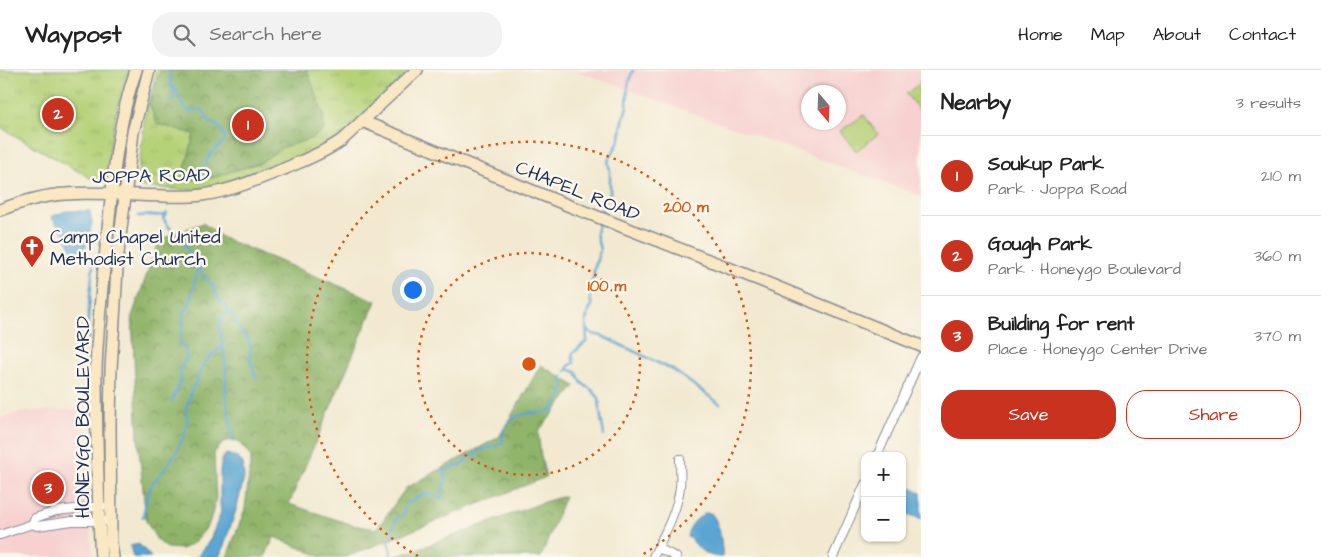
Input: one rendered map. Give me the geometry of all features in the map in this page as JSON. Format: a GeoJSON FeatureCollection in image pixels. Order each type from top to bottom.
{"type":"FeatureCollection","features":[{"type":"Feature","properties":{"kind":"street","name":"HONEYGO BOULEVARD"},"geometry":{"type":"LineString","coordinates":[[101,557],[96,370],[98,330],[120,131],[129,89],[136,70]]}},
{"type":"Feature","properties":{"kind":"street","name":"HONEYGO BOULEVARD"},"geometry":{"type":"LineString","coordinates":[[113,557],[111,543],[110,426],[111,369],[118,253],[133,132],[149,70]]}},
{"type":"Feature","properties":{"kind":"street","name":"JOPPA ROAD"},"geometry":{"type":"LineString","coordinates":[[0,210],[48,196],[76,193],[194,196],[233,188],[288,167],[326,150],[342,140],[417,70]]}},
{"type":"Feature","properties":{"kind":"street","name":"CHAPEL ROAD"},"geometry":{"type":"LineString","coordinates":[[362,121],[567,206],[762,281],[921,346]]}},
{"type":"Feature","properties":{"kind":"street"},"geometry":{"type":"LineString","coordinates":[[879,452],[921,357]]}},
{"type":"Feature","properties":{"kind":"street"},"geometry":{"type":"LineString","coordinates":[[653,557],[678,500],[681,485],[680,459]]}},
{"type":"Feature","properties":{"kind":"street"},"geometry":{"type":"LineString","coordinates":[[833,557],[861,493]]}},
{"type":"Feature","properties":{"kind":"street"},"geometry":{"type":"LineString","coordinates":[[32,524],[35,518],[56,511],[111,506]]}},
{"type":"Feature","properties":{"kind":"street"},"geometry":{"type":"LineString","coordinates":[[0,536],[32,524],[37,526],[64,522],[111,520]]}},
{"type":"Feature","properties":{"kind":"street"},"geometry":{"type":"LineString","coordinates":[[658,548],[676,557]]}},
{"type":"Feature","properties":{"kind":"shaded area"},"geometry":{"type":"Polygon","coordinates":[[[574,70],[921,70],[921,196],[574,70]]]}},
{"type":"Feature","properties":{"kind":"shaded area"},"geometry":{"type":"Polygon","coordinates":[[[85,409],[93,557],[0,557],[0,418],[21,412],[85,409]]]}},
{"type":"Feature","properties":{"kind":"green space"},"geometry":{"type":"Polygon","coordinates":[[[0,70],[129,70],[117,110],[105,179],[92,179],[0,127],[0,70]]]}},
{"type":"Feature","properties":{"kind":"green space"},"geometry":{"type":"Polygon","coordinates":[[[156,70],[411,70],[344,133],[327,145],[263,173],[215,188],[188,190],[143,187],[137,182],[145,117],[156,70]]]}},
{"type":"Feature","properties":{"kind":"green space"},"geometry":{"type":"Polygon","coordinates":[[[161,70],[307,70],[323,113],[324,130],[313,138],[281,148],[262,162],[211,178],[182,180],[194,134],[157,124],[149,103],[161,70]]]}},
{"type":"Feature","properties":{"kind":"green space"},"geometry":{"type":"Polygon","coordinates":[[[921,82],[921,112],[906,94],[921,82]]]}},
{"type":"Feature","properties":{"kind":"green space"},"geometry":{"type":"Polygon","coordinates":[[[864,115],[878,134],[856,151],[840,131],[846,130],[846,127],[864,115]]]}},
{"type":"Feature","properties":{"kind":"green space"},"geometry":{"type":"Polygon","coordinates":[[[203,223],[223,238],[376,301],[289,504],[353,525],[377,529],[406,488],[499,437],[541,365],[575,386],[538,432],[546,477],[346,557],[322,557],[274,537],[265,557],[227,557],[245,509],[251,457],[237,440],[225,441],[214,453],[216,500],[209,524],[195,542],[182,549],[167,548],[157,540],[146,521],[138,438],[132,316],[159,240],[203,223]]]}},
{"type":"Feature","properties":{"kind":"green space"},"geometry":{"type":"Polygon","coordinates":[[[565,496],[541,557],[396,557],[547,501],[565,496]]]}},
{"type":"Feature","properties":{"kind":"water"},"geometry":{"type":"Polygon","coordinates":[[[66,211],[90,211],[92,223],[83,253],[76,255],[72,251],[66,236],[51,217],[66,211]]]}},
{"type":"Feature","properties":{"kind":"water"},"geometry":{"type":"Polygon","coordinates":[[[226,454],[237,457],[243,463],[244,478],[237,507],[219,557],[197,557],[210,540],[221,512],[220,471],[222,459],[226,454]]]}},
{"type":"Feature","properties":{"kind":"water"},"geometry":{"type":"Polygon","coordinates":[[[906,486],[921,493],[921,519],[906,513],[906,486]]]}},
{"type":"Feature","properties":{"kind":"water"},"geometry":{"type":"Polygon","coordinates":[[[705,513],[711,513],[717,522],[723,557],[711,556],[705,553],[687,537],[693,524],[705,513]]]}},
{"type":"Feature","properties":{"kind":"water"},"geometry":{"type":"Polygon","coordinates":[[[139,544],[151,557],[133,557],[130,546],[139,544]]]}},
{"type":"Feature","properties":{"kind":"waterway"},"geometry":{"type":"LineString","coordinates":[[170,70],[174,95],[173,102]]}},
{"type":"Feature","properties":{"kind":"waterway"},"geometry":{"type":"LineString","coordinates":[[602,214],[602,204],[610,193],[608,161],[620,138],[627,106],[628,85],[633,70]]}},
{"type":"Feature","properties":{"kind":"waterway"},"geometry":{"type":"LineString","coordinates":[[173,87],[177,91],[182,104],[189,112],[202,109],[211,123],[217,125],[225,137],[224,141],[211,154],[202,169]]}},
{"type":"Feature","properties":{"kind":"waterway"},"geometry":{"type":"LineString","coordinates":[[167,213],[163,218],[168,226],[191,254],[205,279],[213,285],[218,297],[227,307],[228,312],[234,317],[242,333],[248,339],[250,359],[256,378]]}},
{"type":"Feature","properties":{"kind":"waterway"},"geometry":{"type":"LineString","coordinates":[[138,216],[165,215]]}},
{"type":"Feature","properties":{"kind":"waterway"},"geometry":{"type":"LineString","coordinates":[[588,313],[592,305],[590,287],[600,250],[596,233],[599,221]]}},
{"type":"Feature","properties":{"kind":"waterway"},"geometry":{"type":"LineString","coordinates":[[88,339],[88,316],[93,266]]}},
{"type":"Feature","properties":{"kind":"waterway"},"geometry":{"type":"LineString","coordinates":[[172,401],[180,381],[181,366],[186,361],[186,350],[180,343],[183,314],[189,307],[198,268]]}},
{"type":"Feature","properties":{"kind":"waterway"},"geometry":{"type":"LineString","coordinates":[[228,312],[221,319],[219,326],[226,364],[226,397],[233,441]]}},
{"type":"Feature","properties":{"kind":"waterway"},"geometry":{"type":"LineString","coordinates":[[566,371],[574,363],[572,354],[587,341],[587,316]]}},
{"type":"Feature","properties":{"kind":"waterway"},"geometry":{"type":"LineString","coordinates":[[587,330],[673,370],[720,404]]}},
{"type":"Feature","properties":{"kind":"waterway"},"geometry":{"type":"LineString","coordinates":[[143,517],[147,497],[153,483],[175,455],[185,433],[187,423],[186,407],[192,387],[197,382],[202,366],[222,346]]}},
{"type":"Feature","properties":{"kind":"waterway"},"geometry":{"type":"LineString","coordinates":[[567,369],[576,372],[582,383],[599,398],[604,435]]}},
{"type":"Feature","properties":{"kind":"waterway"},"geometry":{"type":"LineString","coordinates":[[390,557],[391,552],[387,538],[393,536],[395,520],[403,515],[407,504],[424,494],[434,495],[441,499],[446,479],[445,470],[462,465],[466,459],[479,451],[502,443],[505,428],[518,416],[553,409],[564,389],[561,379],[563,376]]}},
{"type":"Feature","properties":{"kind":"place","name":"Gough Park"},"geometry":{"type":"Point","coordinates":[58,114]}},
{"type":"Feature","properties":{"kind":"place","name":"Soukup Park"},"geometry":{"type":"Point","coordinates":[248,125]}},
{"type":"Feature","properties":{"kind":"place","name":"Camp Chapel United Methodist Church"},"geometry":{"type":"Point","coordinates":[32,268]}},
{"type":"Feature","properties":{"kind":"place","name":"Building for rent"},"geometry":{"type":"Point","coordinates":[48,488]}}]}
